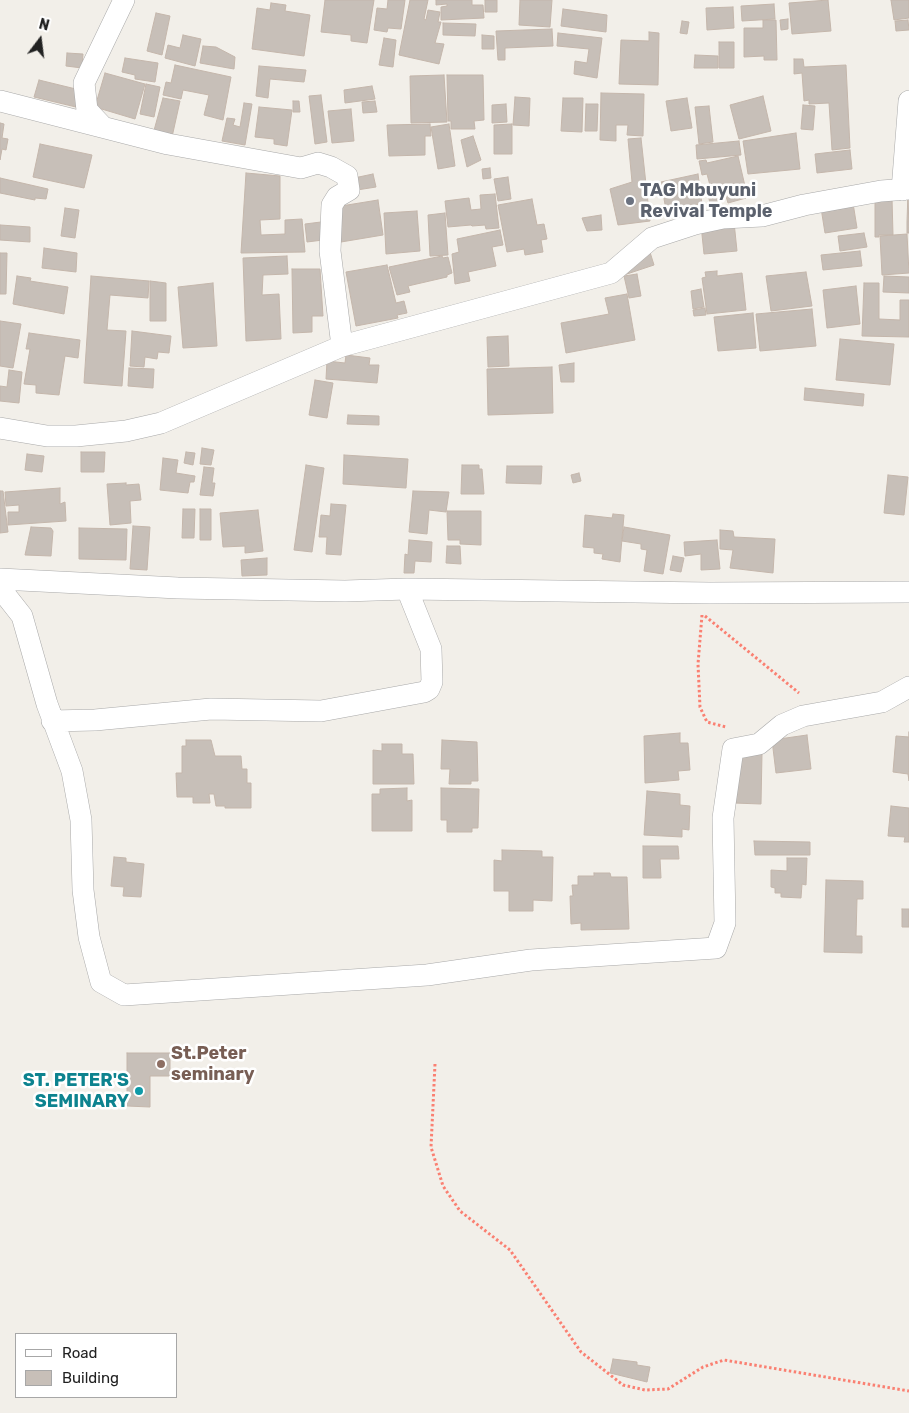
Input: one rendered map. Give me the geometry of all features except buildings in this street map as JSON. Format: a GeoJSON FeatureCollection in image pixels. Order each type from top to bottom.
{"type":"FeatureCollection","features":[{"type":"Feature","properties":{"kind":"street"},"geometry":{"type":"LineString","coordinates":[[102,126],[87,110],[84,83],[124,0]]}},
{"type":"Feature","properties":{"kind":"street"},"geometry":{"type":"LineString","coordinates":[[0,101],[168,144],[237,158],[300,168],[318,163],[331,167],[347,176],[349,190],[337,197],[332,205],[330,251],[342,346]]}},
{"type":"Feature","properties":{"kind":"street"},"geometry":{"type":"LineString","coordinates":[[0,428],[47,436],[76,436],[100,435],[161,423],[342,346],[611,273],[652,238],[695,224],[723,218],[762,216],[804,205],[881,191],[906,190],[909,101]]}},
{"type":"Feature","properties":{"kind":"street"},"geometry":{"type":"LineString","coordinates":[[0,579],[178,588],[345,591],[407,589],[666,592],[907,598]]}},
{"type":"Feature","properties":{"kind":"street"},"geometry":{"type":"LineString","coordinates":[[0,588],[22,616],[52,721],[68,757],[76,787],[81,820],[83,890],[89,937],[101,982],[124,995],[426,975],[531,960],[716,948],[726,923],[723,818],[733,749],[755,746],[790,722],[822,713],[882,702],[909,687]]}},
{"type":"Feature","properties":{"kind":"street"},"geometry":{"type":"LineString","coordinates":[[52,721],[95,720],[211,709],[321,711],[424,692],[429,689],[432,682],[431,649],[407,589]]}},
{"type":"Feature","properties":{"kind":"path"},"geometry":{"type":"LineString","coordinates":[[666,592],[702,614],[822,713]]}},
{"type":"Feature","properties":{"kind":"path"},"geometry":{"type":"LineString","coordinates":[[702,614],[698,664],[700,706],[707,722],[712,725],[730,728]]}},
{"type":"Feature","properties":{"kind":"path"},"geometry":{"type":"LineString","coordinates":[[435,1064],[432,1147],[443,1186],[460,1211],[510,1250],[581,1352],[623,1385],[645,1390],[668,1389],[703,1367],[724,1360],[909,1391]]}},
{"type":"Feature","properties":{"kind":"place","name":"TAG Mbuyuni Revival Temple"},"geometry":{"type":"Point","coordinates":[630,201]}},
{"type":"Feature","properties":{"kind":"place","name":"St.Peter seminary"},"geometry":{"type":"Point","coordinates":[161,1064]}},
{"type":"Feature","properties":{"kind":"place","name":"ST. PETER'S SEMINARY"},"geometry":{"type":"Point","coordinates":[139,1091]}}]}
